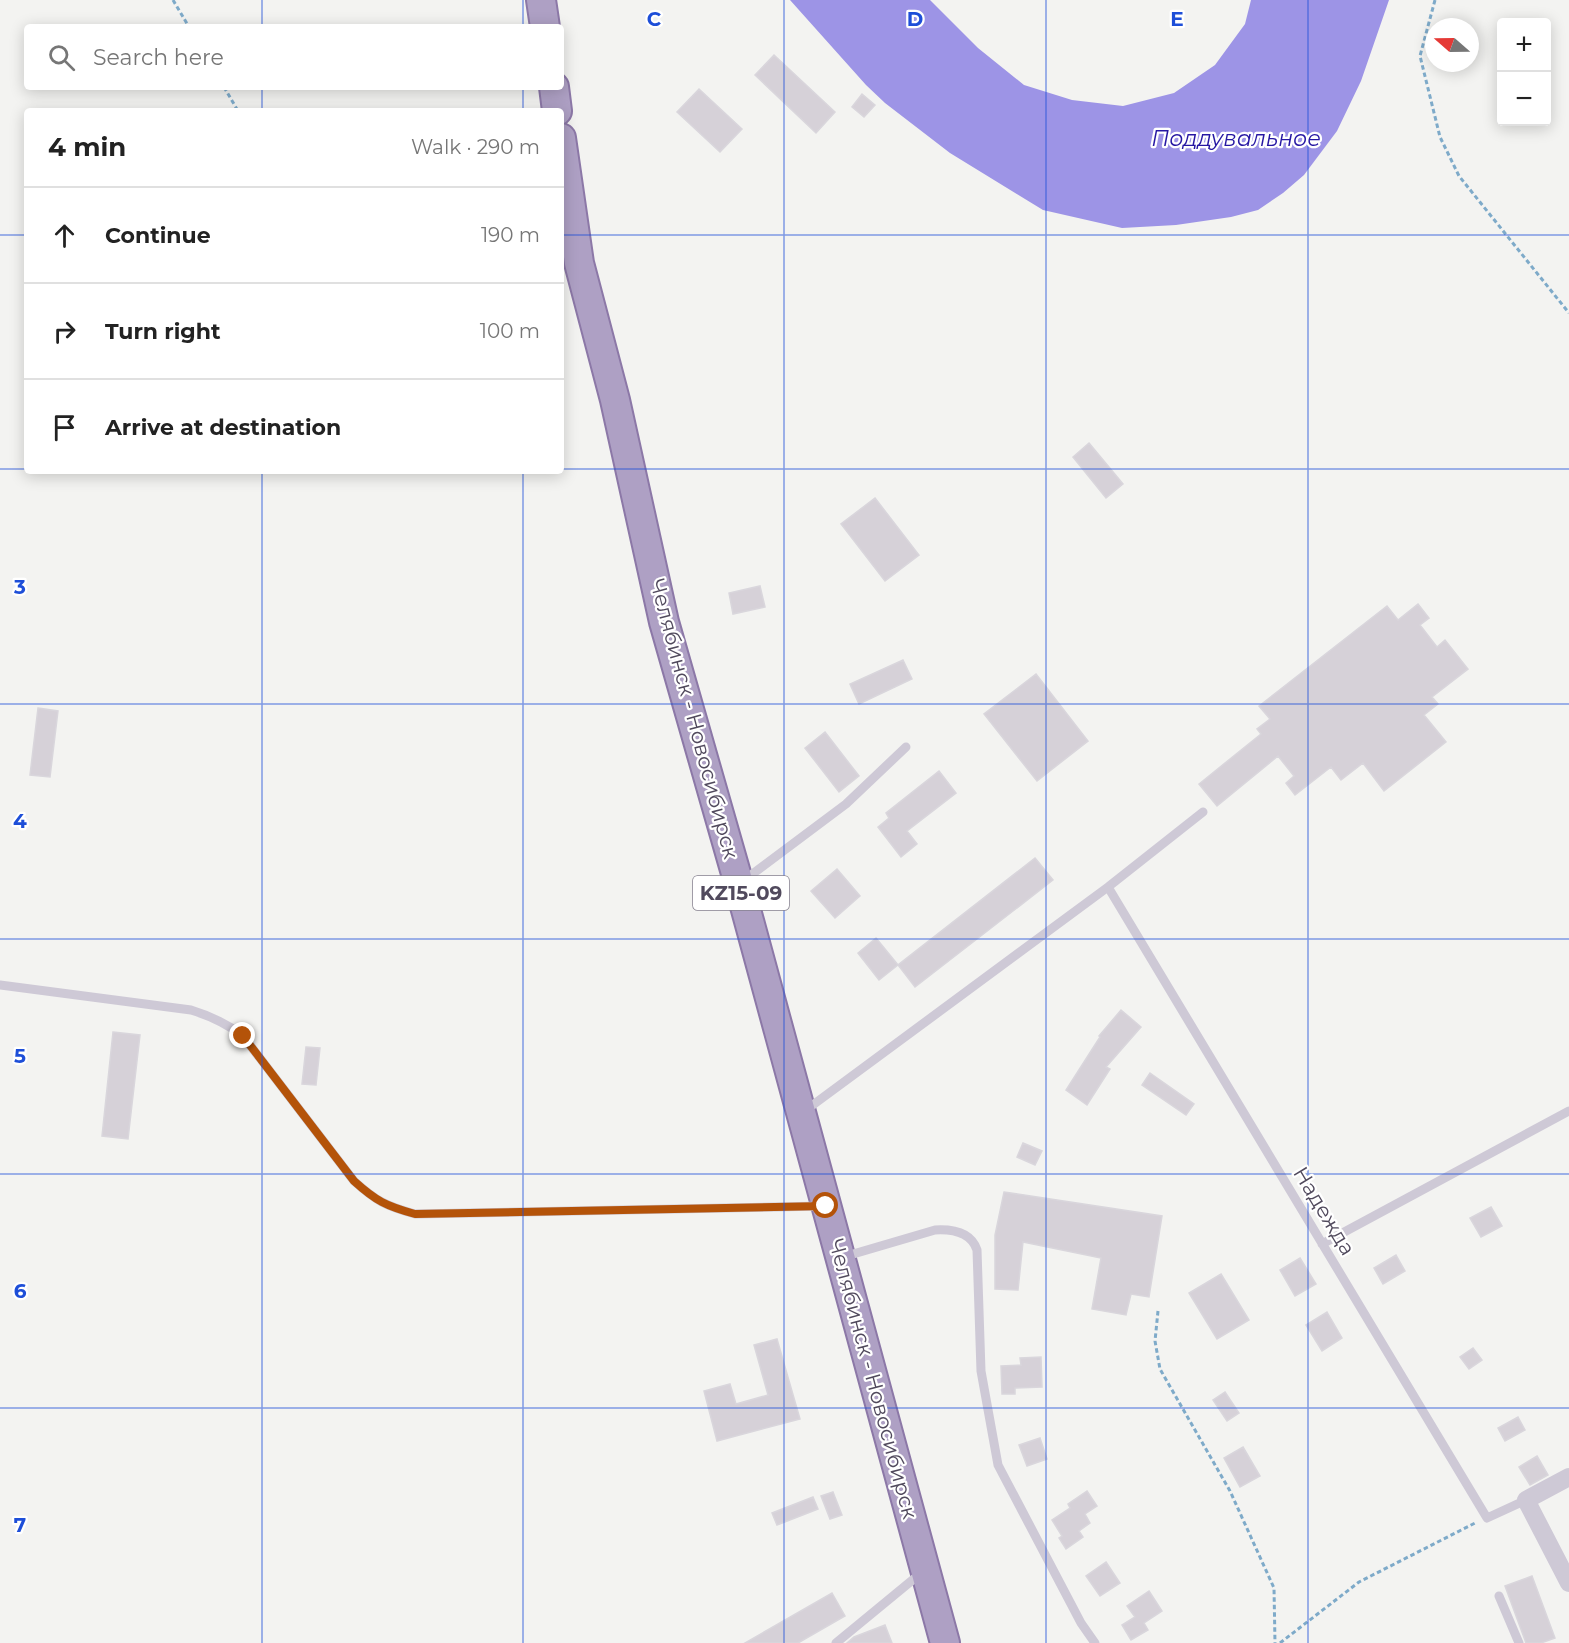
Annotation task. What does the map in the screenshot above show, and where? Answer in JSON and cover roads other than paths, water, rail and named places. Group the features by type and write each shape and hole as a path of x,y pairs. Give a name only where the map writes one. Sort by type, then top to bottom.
{"highway":[{"path":"541,0 545,24"},
{"path":"554,90 557,108"},
{"name":"Челябинск - Новосибирск","path":"564,159 579,263 615,400 664,621 739,884 945,1643"}],"street":[{"path":"1569,1477 1526,1500 1569,1583"}],"lane":[{"path":"739,884 846,804 906,747"},
{"path":"801,1113 1108,887 1203,812"},
{"name":"Надежда","path":"1108,887 1487,1518 1526,1500"},
{"path":"0,985 190,1010 209,1015 228,1024 243,1036 354,1181 374,1200 415,1214 826,1206"},
{"path":"1322,1244 1569,1111"},
{"path":"841,1258 935,1230 947,1229 960,1232 974,1242 977,1250 981,1371 998,1465 1081,1623 1095,1643"},
{"path":"836,1643 925,1570"},
{"path":"1499,1596 1519,1643"}],"water":[{"name":"Поддувальное","path":"790,0 930,0 978,48 1024,85 1072,100 1123,106 1174,93 1215,65 1245,24 1251,0 1389,0 1361,81 1337,131 1304,175 1283,193 1258,210 1231,217 1176,225 1122,228 1043,210 950,153 885,103 866,85"}]}
